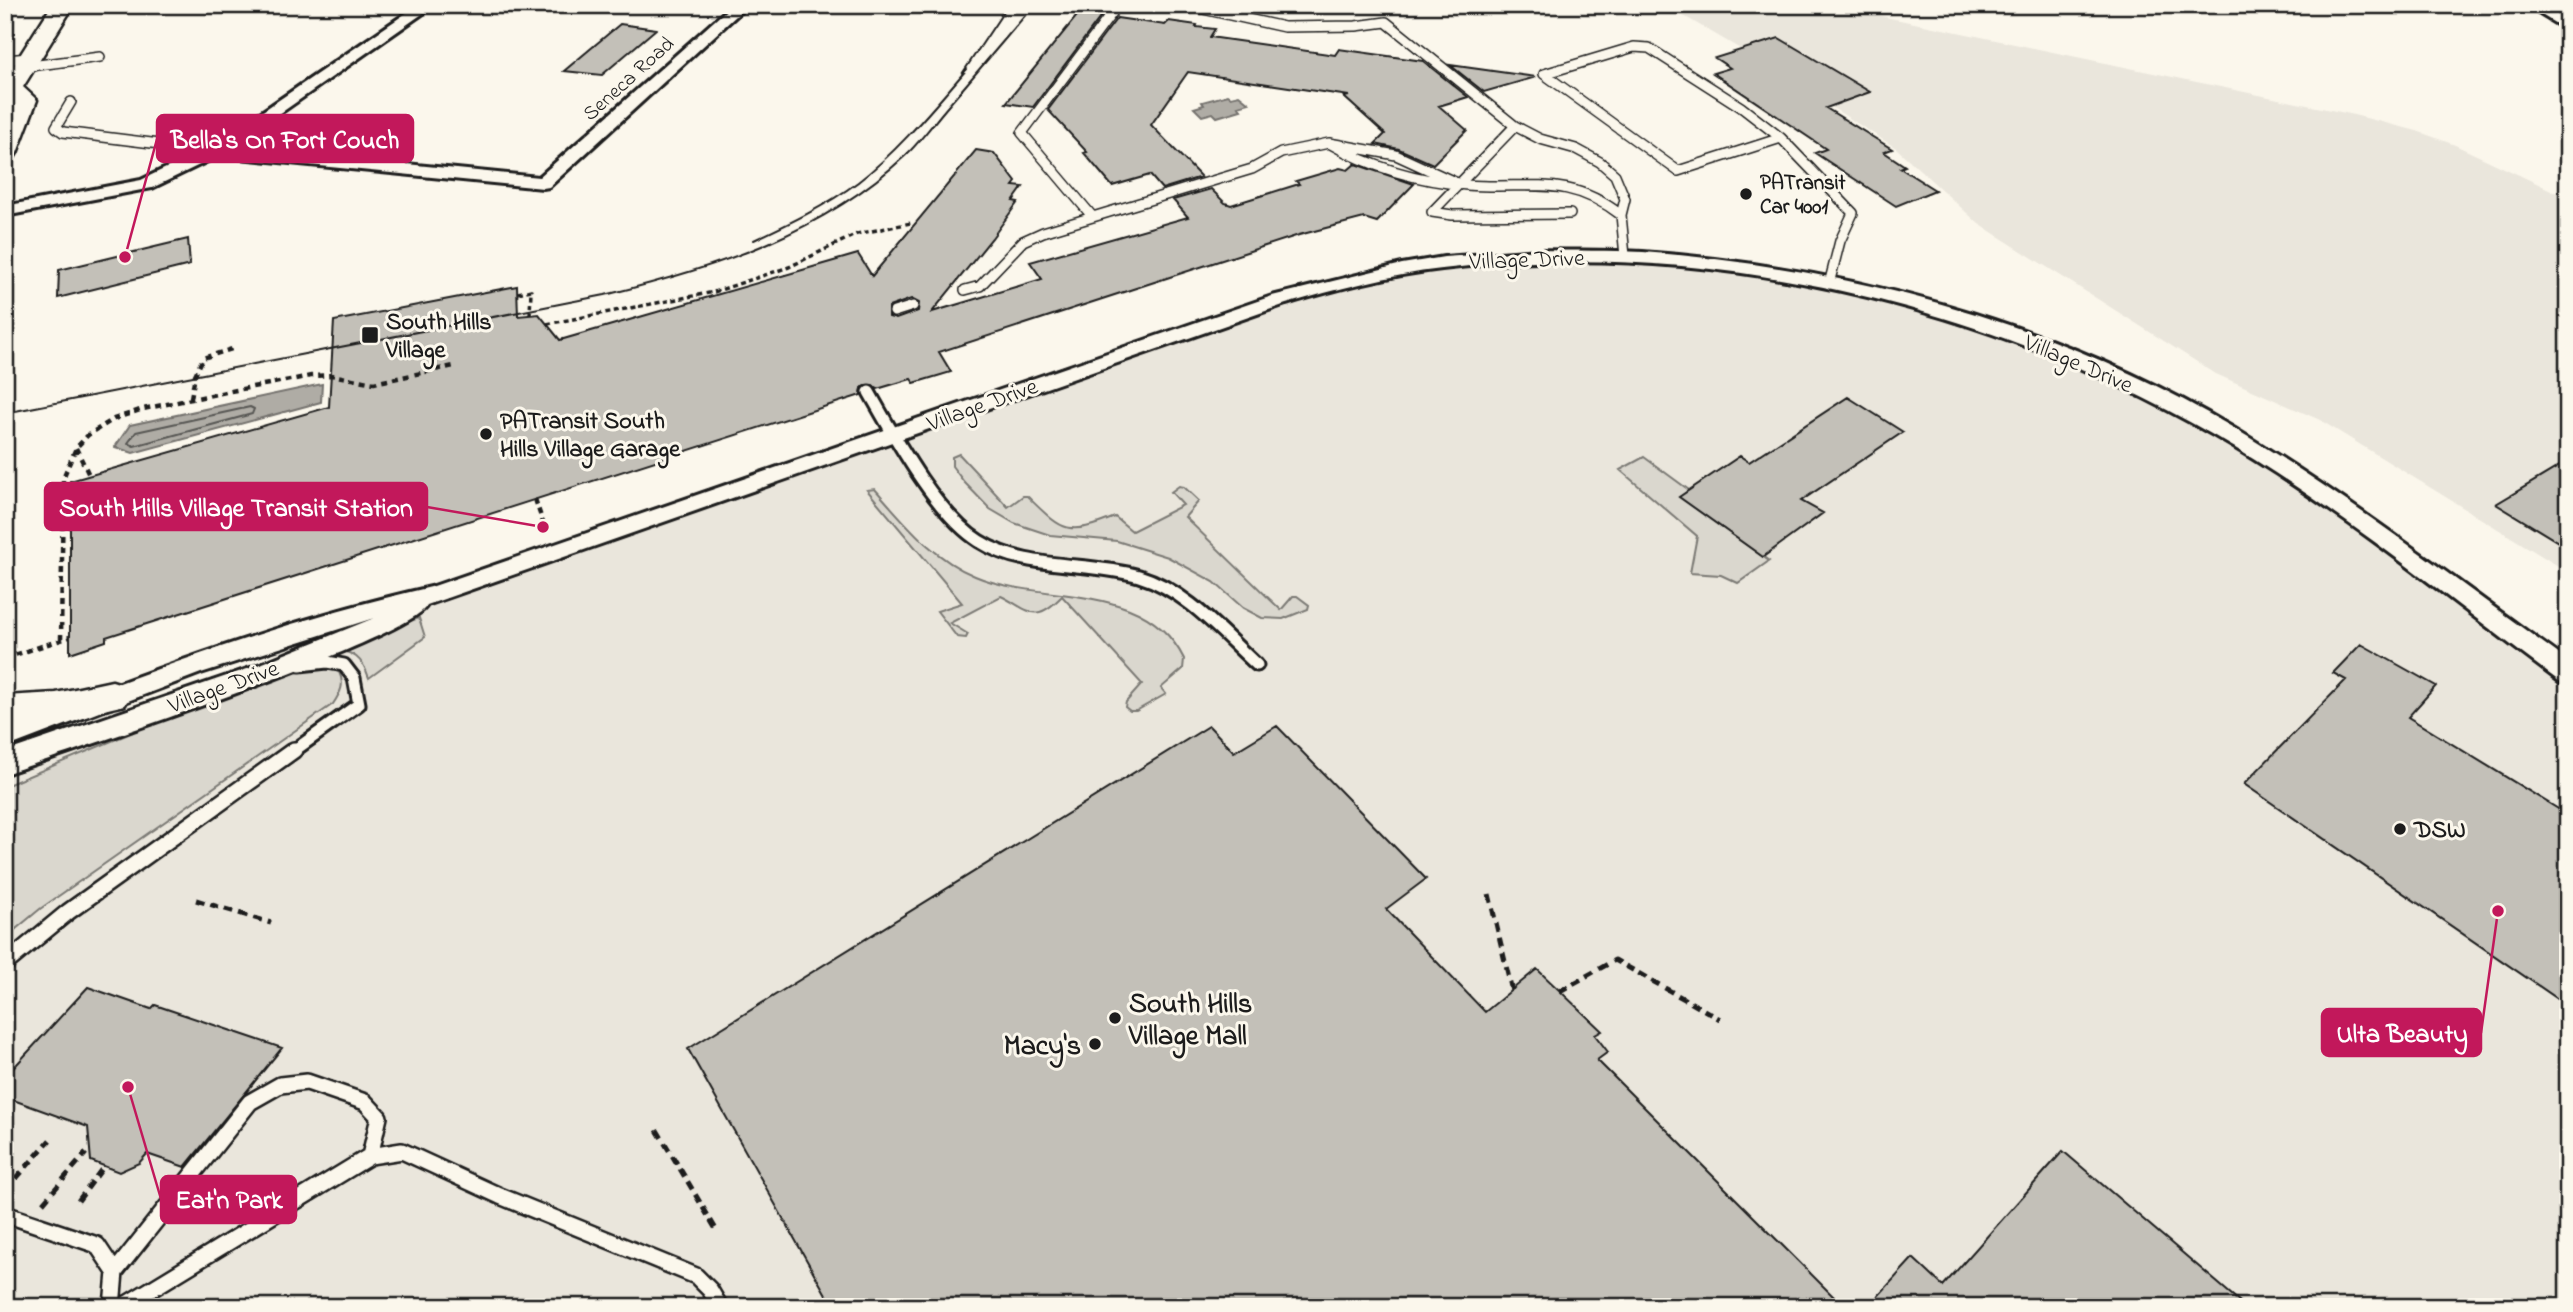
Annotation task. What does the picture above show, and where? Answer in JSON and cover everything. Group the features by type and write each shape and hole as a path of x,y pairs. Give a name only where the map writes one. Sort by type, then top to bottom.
{"street":[{"path":"5,153 25,100 8,90 19,62 63,5"},
{"path":"5,211 146,184 216,151 428,5"},
{"name":"Seneca Road","path":"216,151 542,183 741,5"},
{"path":"2532,5 2568,26"},
{"name":"Village Drive","path":"5,738 49,723 112,695 367,610 434,595 1267,304 1359,277 1446,263 1523,257 1625,256 1704,263 1829,284 1935,309 2015,335 2115,375 2221,431 2361,525 2568,674"},
{"name":"Village Drive","path":"5,763 262,674 377,628 434,595"},
{"path":"5,710 57,707 112,695"}],"lane":[{"path":"1092,216 1022,133 1118,5"},
{"path":"1185,5 1284,27 1356,26 1386,22 1515,126 1540,139 1576,149 1615,174 1625,199 1621,215 1625,256"},
{"path":"1781,138 1678,171 1544,74 1634,47 1649,48 1769,128 1781,138 1804,160 1833,197 1853,213 1840,240 1829,284"},
{"path":"19,62 100,57"},
{"path":"71,102 56,127 63,132 216,151"},
{"path":"1515,126 1457,183 1432,212 1452,215 1570,214"},
{"path":"965,290 980,286 1023,241 1092,216 1252,169 1281,153 1329,143 1359,145 1433,169 1457,183 1552,185 1594,196 1621,215"},
{"path":"894,312 913,306"},
{"path":"869,392 911,466 962,529 992,547 1035,561 1086,566 1141,577 1177,594 1257,665"},
{"path":"5,964 68,912 359,704 356,676 345,665 320,662 262,674"},
{"path":"112,1307 115,1272 250,1102 280,1085 307,1082 365,1101 379,1117 370,1156"},
{"path":"122,1307 370,1156 402,1152 500,1196 696,1276 710,1290 720,1307"},
{"path":"5,1214 97,1245 115,1272"}],"path":[{"path":"547,324 714,292 789,267 857,234 911,223"},
{"path":"517,293 531,290 530,315"},
{"path":"191,399 195,375 203,358 232,349"},
{"path":"61,640 63,478 76,447 88,436 114,419 143,409 311,376 331,375 374,383 454,366"},
{"path":"76,447 89,475"},
{"path":"535,499 543,523"},
{"path":"5,659 70,637"},
{"path":"1489,894 1512,991"},
{"path":"196,901 271,923"},
{"path":"1560,991 1615,960 1720,1019"},
{"path":"657,1130 717,1231"},
{"path":"5,1191 50,1140"},
{"path":"27,1221 86,1153"},
{"path":"78,1201 104,1167"}],"shaded area":[{"path":"1665,5 1828,5 2350,114 2417,131 2455,145 2568,198 2568,572 2320,420 2216,374 1979,224 1896,148 1737,47"},
{"path":"1625,256 1792,277 2015,335 2221,431 2568,674 2568,1307 5,1307 5,763 262,674 434,595 1279,300 1446,263"},
{"path":"959,454 1008,507 1027,496 1049,517 1066,527 1086,527 1115,517 1132,531 1183,505 1171,492 1179,486 1184,487 1199,501 1185,517 1281,610 1293,596 1309,605 1308,609 1283,619 1262,618 1243,608 1214,582 1168,557 1117,541 1050,535 1014,523 990,509 964,482 952,466 952,457"},
{"path":"1644,457 1689,490 1680,497 1769,561 1738,583 1721,575 1690,573 1697,536 1620,470"},
{"path":"875,489 920,538 960,569 1002,585 1090,598 1119,605 1144,616 1167,634 1184,659 1183,669 1161,688 1166,694 1136,711 1130,711 1125,707 1126,702 1142,684 1062,596 1045,610 1033,612 1001,596 950,623 968,634 966,638 957,637 937,611 962,603 867,490"},
{"path":"419,618 425,637 369,678 356,657 333,648"},
{"path":"328,667 339,672 342,680 340,692 333,704 40,909 5,938 5,786 133,732 133,727 296,670"}],"water":[{"path":"1239,95 1249,103 1238,106 1241,110 1217,117 1213,113 1202,116 1194,108 1204,105 1202,102"},
{"path":"322,384 321,402 133,453 115,447 130,425"}],"building":[{"path":"1080,12 1102,15 1033,107 1006,103"},
{"path":"1117,18 1165,25 1169,21 1197,25 1196,27 1215,29 1210,37 1335,55 1339,49 1423,61 1468,97 1439,106 1467,130 1433,164 1399,149 1375,144 1385,134 1344,97 1349,96 1188,72 1151,125 1201,177 1162,189 1150,175 1112,186 1084,153 1087,152 1048,110"},
{"path":"620,24 656,29 602,75 564,71"},
{"path":"1779,38 1870,92 1826,108 1892,149 1884,152 1905,166 1900,168 1935,190 1896,206 1815,153 1826,149 1713,73 1730,68 1715,58"},
{"path":"1450,65 1536,77 1484,92"},
{"name":"PATransit South Hills Village Garage","path":"976,150 994,153 1016,182 1013,186 1023,187 1013,201 1018,202 992,238 932,312 1042,279 1030,262 1188,217 1173,200 1211,189 1225,203 1231,205 1299,184 1296,181 1340,168 1348,170 1355,164 1414,184 1377,222 1364,218 1299,235 939,352 951,372 914,383 911,379 877,389 873,385 866,385 862,388 861,395 106,637 106,641 70,653 70,481 329,407 334,321 517,286 518,316 539,314 560,340 858,254 872,276","holes":["911,299 919,303 918,311 896,319 889,317 889,307"]},
{"path":"188,239 190,265 58,298 59,270"},
{"path":"1848,397 1903,432 1801,501 1823,513 1763,557 1679,497 1740,456 1749,462"},
{"path":"2568,461 2568,548 2496,504"},
{"path":"2361,644 2436,686 2408,717 2568,815 2568,1006 2244,784 2346,680 2333,673"},
{"name":"South Hills Village Mall","path":"1209,726 1234,752 1277,726 1426,879 1386,909 1485,1012 1537,969 1602,1031 1595,1035 1608,1052 1597,1060 1844,1307 833,1307 688,1049"},
{"path":"88,987 151,1009 155,1005 282,1048 185,1167 147,1154 139,1163 119,1172 91,1161 88,1127 5,1097 5,1077"},
{"path":"2063,1151 2246,1307 1868,1307 1913,1258 1943,1286"}],"tram line":[{"path":"962,74 1008,5"},
{"path":"5,413 605,295 726,260 803,227 873,183 922,138 1034,5"},
{"path":"754,240 821,206 873,170 902,142 967,69"}],"place":[{"name":"PATransit Car 4001","path":"1746,194"},
{"name":"Bella's On Fort Couch","path":"125,257"},
{"name":"South Hills Village","path":"370,335"},
{"name":"PATransit South Hills Village Garage","path":"486,434"},
{"name":"South Hills Village Transit Station","path":"543,527"},
{"name":"DSW","path":"2400,829"},
{"name":"Ulta Beauty","path":"2498,911"},
{"name":"South Hills Village Mall","path":"1115,1018"},
{"name":"Macy's","path":"1095,1044"},
{"name":"Eat'n Park","path":"128,1087"}]}
